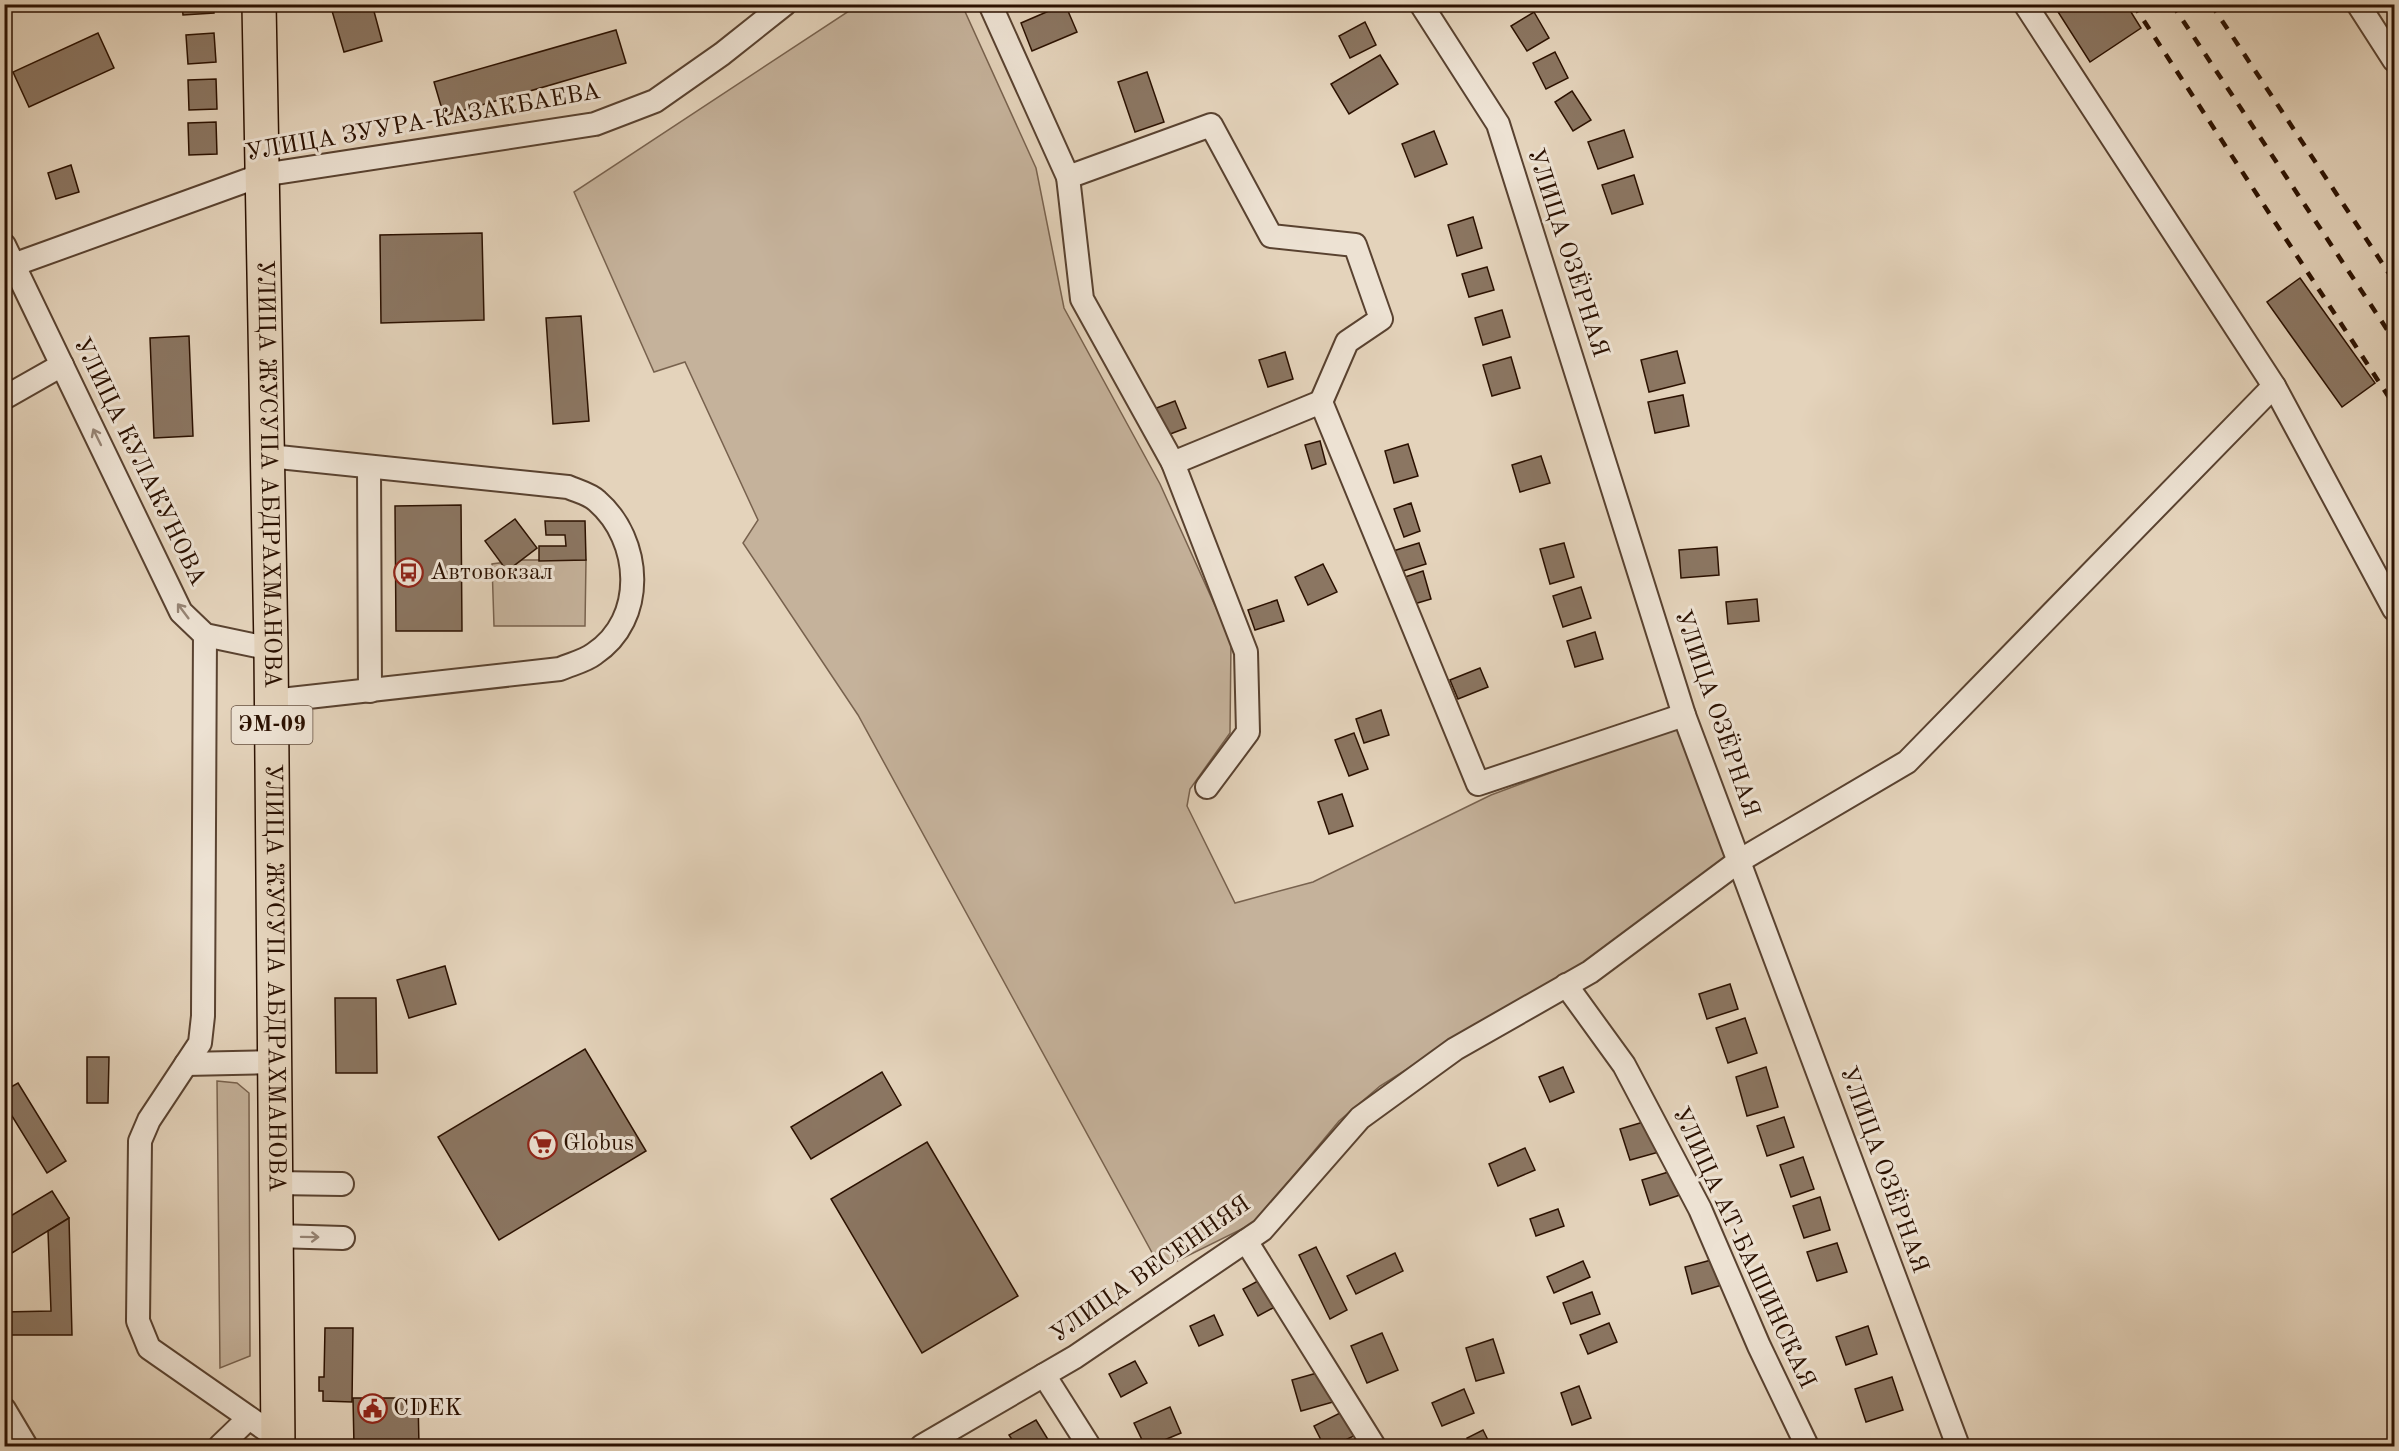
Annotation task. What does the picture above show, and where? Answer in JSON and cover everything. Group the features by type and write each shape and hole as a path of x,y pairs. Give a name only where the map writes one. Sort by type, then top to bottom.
{"highway":[{"name":"УЛИЦА ЖУСУПА АБДРАХМАНОВА","path":"259,4 272,649 278,1442"}],"street":[{"name":"УЛИЦА ЗУУРА-КАЗАКБАЕВА","path":"9,255 262,175 595,124 655,101 722,54 785,4"},
{"path":"990,4 1068,177 1082,299 1173,463 1246,652 1248,732 1207,787"},
{"name":"УЛИЦА ОЗЁРНАЯ","path":"1421,4 1498,124 1684,715 1958,1446"},
{"path":"2025,4 2274,386 2394,609"},
{"path":"2358,4 2394,60"},
{"path":"1068,177 1211,125 1271,236 1355,245 1381,319 1347,342 1321,402 1173,463"},
{"name":"УЛИЦА КУЛАКУНОВА","path":"9,255 181,612 205,635"},
{"path":"4,398 62,365"},
{"name":"УЛИЦА ВЕСЕННЯЯ","path":"922,1446 1075,1357 1262,1230 1360,1118 1455,1049 1590,972 1739,861 1907,762 2274,386"},
{"path":"1321,402 1478,784 1684,715"},
{"path":"269,456 568,487 596,499 616,521 629,548 633,577 629,607 615,633 594,654 560,669 272,701"},
{"path":"369,467 370,691"},
{"path":"272,649 205,635 203,1016 200,1043 148,1120 140,1141 138,1321 149,1348 249,1418 278,1442"},
{"name":"УЛИЦА АТ-БАШИНСКАЯ","path":"1566,985 1624,1065 1700,1209 1759,1346 1807,1446"},
{"path":"186,1064 274,1062"},
{"path":"275,1183 342,1185"},
{"path":"276,1236 344,1238"},
{"path":"1246,1241 1374,1446"},
{"path":"1044,1375 1089,1446"},
{"path":"4,1409 26,1446"},
{"path":"220,1446 249,1418"}],"shaded area":[{"path":"858,5 962,5 1036,168 1064,308 1160,484 1231,641 1230,733 1190,789 1187,806 1235,903 1313,882 1491,795 1677,726 1727,856 1587,961 1491,1016 1380,1086 1339,1121 1254,1223 1161,1269 858,715 743,543 758,520 685,362 654,372 574,192"},
{"path":"521,560 586,560 585,626 494,626 492,564"},
{"path":"217,1081 237,1083 249,1093 250,1356 220,1368"}],"building":[{"path":"182,4 213,4 214,13 183,15"},
{"path":"330,4 372,4 382,41 344,52"},
{"path":"1065,4 1077,32 1032,51 1021,23"},
{"path":"2053,4 2126,4 2141,28 2090,62"},
{"path":"1534,12 1549,38 1527,51 1511,26"},
{"path":"1365,22 1376,45 1350,58 1339,36"},
{"path":"616,30 626,63 444,116 434,82"},
{"path":"98,33 114,68 29,107 13,72"},
{"path":"214,33 216,62 188,64 186,35"},
{"path":"1555,52 1568,78 1546,89 1533,63"},
{"path":"1380,55 1398,84 1349,114 1331,84"},
{"path":"1147,72 1164,122 1135,132 1118,82"},
{"path":"216,79 217,109 189,110 188,80"},
{"path":"1572,91 1591,120 1573,131 1555,102"},
{"path":"216,122 217,154 189,155 188,123"},
{"path":"1624,130 1633,157 1598,169 1588,142"},
{"path":"1434,131 1447,164 1415,177 1402,144"},
{"path":"71,165 79,192 56,199 48,173"},
{"path":"1634,175 1643,204 1612,214 1602,185"},
{"path":"1473,217 1482,248 1457,256 1448,225"},
{"path":"482,233 484,320 381,323 380,235"},
{"path":"1487,267 1494,290 1469,297 1462,274"},
{"path":"2300,278 2375,383 2342,407 2267,302"},
{"path":"1502,310 1510,337 1483,345 1475,318"},
{"path":"581,316 589,421 553,424 546,318"},
{"path":"189,336 193,436 154,438 150,338"},
{"path":"1677,351 1685,383 1649,392 1641,360"},
{"path":"1285,352 1293,379 1268,387 1259,360"},
{"path":"1511,357 1520,388 1492,396 1483,365"},
{"path":"1683,395 1689,426 1655,433 1648,402"},
{"path":"1175,401 1186,428 1165,436 1154,409"},
{"path":"1320,441 1326,464 1312,469 1305,445"},
{"path":"1408,444 1418,476 1394,483 1385,451"},
{"path":"1541,456 1550,483 1520,492 1512,465"},
{"path":"1411,503 1420,531 1404,537 1394,509"},
{"path":"461,505 462,631 396,631 395,506"},
{"path":"515,519 537,548 507,571 485,541"},
{"path":"545,521 585,521 586,560 539,561 539,546 566,546 565,535 546,535"},
{"path":"1419,543 1426,564 1400,572 1393,551"},
{"path":"1564,543 1574,577 1550,584 1540,549"},
{"path":"1717,547 1719,575 1681,578 1679,550"},
{"path":"1323,564 1337,592 1308,605 1295,577"},
{"path":"1423,571 1431,599 1414,604 1405,577"},
{"path":"1581,587 1591,618 1563,627 1553,596"},
{"path":"1757,599 1759,621 1728,624 1726,602"},
{"path":"1277,600 1284,621 1255,630 1248,610"},
{"path":"1595,632 1603,659 1575,667 1567,641"},
{"path":"1480,668 1488,687 1458,699 1450,680"},
{"path":"1381,710 1389,735 1364,743 1356,719"},
{"path":"1354,733 1368,769 1349,776 1335,740"},
{"path":"1342,794 1353,826 1329,834 1318,802"},
{"path":"445,966 456,1004 409,1018 397,980"},
{"path":"1730,984 1738,1009 1707,1019 1699,994"},
{"path":"335,998 376,998 377,1073 336,1073"},
{"path":"1745,1018 1757,1053 1728,1063 1716,1028"},
{"name":"Globus","path":"585,1049 646,1151 499,1240 438,1137"},
{"path":"87,1057 109,1057 108,1103 87,1103"},
{"path":"1563,1067 1574,1092 1550,1102 1539,1077"},
{"path":"1766,1067 1778,1107 1747,1116 1736,1077"},
{"path":"882,1072 901,1105 811,1159 791,1127"},
{"path":"18,1083 66,1161 47,1173 4,1103 4,1091"},
{"path":"1784,1117 1794,1147 1767,1156 1757,1126"},
{"path":"1650,1120 1659,1152 1630,1160 1620,1129"},
{"path":"927,1142 1018,1296 922,1353 831,1199"},
{"path":"1525,1148 1535,1170 1498,1186 1489,1164"},
{"path":"1803,1157 1814,1189 1791,1197 1780,1165"},
{"path":"1675,1170 1683,1194 1650,1205 1642,1180"},
{"path":"52,1191 69,1218 12,1253 4,1240 4,1220"},
{"path":"1820,1197 1830,1230 1804,1238 1793,1206"},
{"path":"1558,1209 1564,1226 1536,1236 1530,1219"},
{"path":"69,1218 72,1335 4,1335 4,1312 51,1311 48,1231"},
{"path":"1837,1243 1847,1272 1817,1281 1807,1252"},
{"path":"1316,1247 1347,1310 1330,1319 1299,1255"},
{"path":"1395,1253 1403,1271 1356,1294 1347,1276"},
{"path":"1715,1259 1722,1285 1692,1294 1685,1267"},
{"path":"1583,1261 1590,1277 1554,1293 1547,1277"},
{"path":"1269,1275 1284,1302 1258,1316 1243,1289"},
{"path":"1592,1292 1600,1314 1571,1324 1563,1303"},
{"path":"1214,1315 1223,1335 1199,1346 1190,1326"},
{"path":"1609,1323 1617,1342 1588,1354 1580,1335"},
{"path":"1868,1326 1877,1354 1846,1365 1836,1337"},
{"path":"325,1328 353,1328 352,1402 323,1401 323,1391 319,1391 319,1377 324,1377"},
{"path":"1382,1333 1398,1370 1367,1383 1351,1346"},
{"path":"1493,1339 1504,1373 1476,1381 1466,1348"},
{"path":"1135,1361 1147,1383 1121,1397 1109,1374"},
{"path":"1324,1371 1333,1402 1301,1411 1292,1380"},
{"path":"1892,1377 1903,1410 1866,1422 1855,1389"},
{"path":"1579,1386 1591,1418 1572,1425 1561,1393"},
{"path":"1464,1389 1474,1413 1442,1426 1432,1403"},
{"path":"353,1398 418,1398 419,1446 354,1446"},
{"path":"1170,1407 1181,1433 1145,1446 1134,1423"},
{"path":"1346,1410 1358,1434 1333,1446 1324,1446 1314,1426"},
{"path":"1036,1420 1052,1446 1016,1446 1009,1435"},
{"path":"1483,1430 1491,1446 1471,1446 1467,1438"}],"railway":[{"path":"2133,4 2394,405"},
{"path":"2172,4 2394,340"},
{"path":"2211,4 2394,281"}],"place":[{"name":"Автовокзал","path":"409,573"},
{"name":"Globus","path":"542,1144"},
{"name":"CDEK","path":"372,1409"}]}
